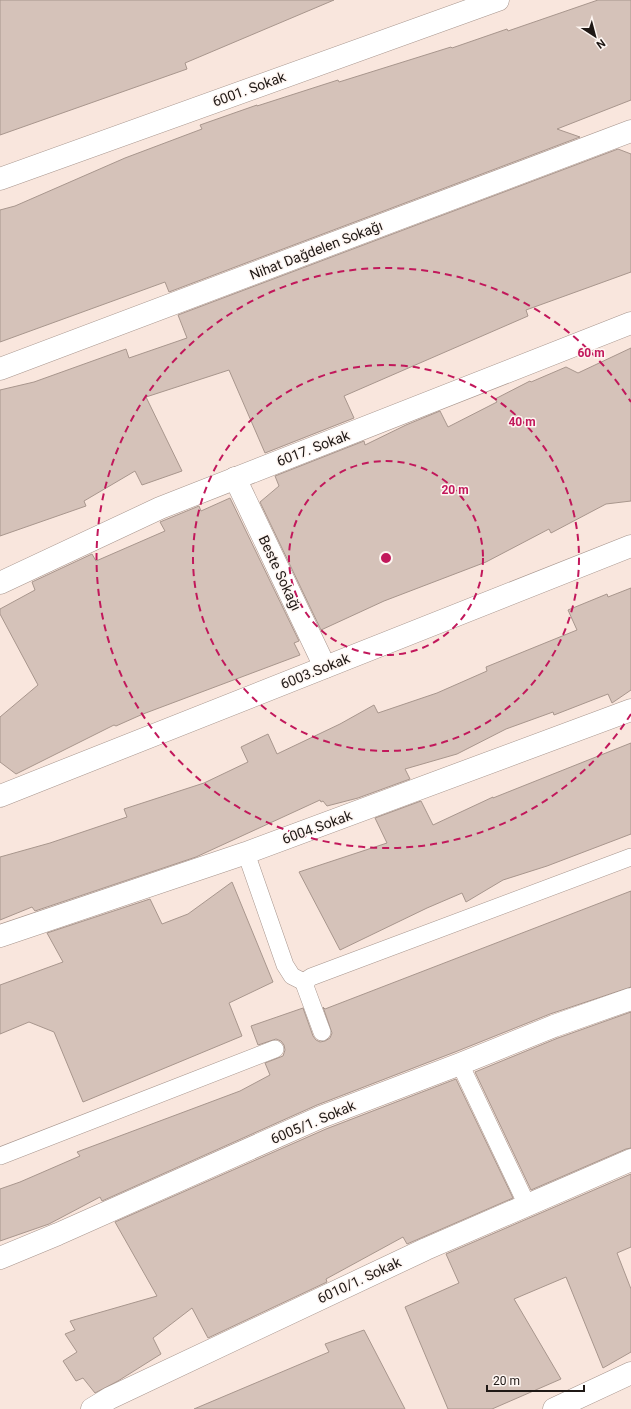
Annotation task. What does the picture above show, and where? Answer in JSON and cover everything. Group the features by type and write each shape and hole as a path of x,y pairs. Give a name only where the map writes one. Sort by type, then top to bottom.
{"street":[{"name":"6001. Sokak","path":"0,179 498,0"},
{"name":"Nihat Dağdelen Sokağı","path":"0,369 631,131"},
{"name":"6017. Sokak","path":"0,583 160,508 631,323"},
{"name":"Beste Sokağı","path":"235,478 325,668"},
{"name":"6003.Sokak","path":"0,796 631,546"},
{"name":"6004.Sokak","path":"0,936 246,853 631,710"},
{"name":"6005/1. Sokak","path":"0,1258 321,1117 554,1026 631,999"},
{"name":"6010/1. Sokak","path":"92,1409 110,1398 419,1252 631,1160"},
{"path":"554,1409 629,1378"}],"lane":[{"path":"246,853 285,965 292,976 306,982"},
{"path":"322,1032 305,986 306,982 311,977 631,857"},
{"path":"0,1156 275,1049"},
{"path":"460,1064 528,1205"}],"building":[{"path":"0,0 334,0 185,63 187,69 0,135"},
{"path":"598,0 631,0 631,100 557,129 580,137 169,292 165,282 0,342 0,210 15,206 125,158 202,129 200,125 257,105 338,80 339,82 451,47 452,48 507,29 508,31"},
{"path":"618,149 631,154 631,272 526,310 528,316 344,396 354,418 265,453 229,370 146,397 182,471 142,485 135,471 84,501 86,506 0,536 0,390 34,382 126,349 129,358 187,338 178,315"},
{"path":"631,348 631,501 606,504 551,533 549,529 486,562 384,601 321,630 260,502 279,486 275,476 364,441 365,445 406,425 440,411 448,427 497,402 495,399 530,381 531,382 566,367 578,373"},
{"path":"230,498 299,641 294,643 300,655 143,714 116,726 114,725 16,774 0,762 0,717 38,685 0,614 0,609 35,590 32,582 92,554 96,561 165,531 160,522 199,506 201,511"},
{"path":"631,588 631,690 612,703 608,694 554,715 553,712 506,729 457,754 405,769 410,779 358,798 327,806 320,800 196,857 35,911 32,907 0,920 0,857 50,843 127,817 124,809 204,783 248,762 241,747 268,734 277,754 340,724 374,705 378,713 437,693 487,671 486,667 577,630 568,610 607,594 608,597"},
{"path":"631,743 631,834 547,866 503,880 466,902 462,893 427,908 340,950 299,872 387,843 375,818 421,801 433,825 493,797"},
{"path":"232,882 273,982 229,1003 242,1036 83,1102 54,1032 29,1022 0,1034 0,985 63,962 47,933 150,899 162,924 188,914"},
{"path":"631,891 631,987 550,1014 317,1105 102,1201 100,1197 49,1224 0,1241 0,1189 80,1156 77,1152 240,1091 270,1075 265,1063 283,1056 285,1050 284,1045 281,1041 276,1039 258,1045 251,1026 303,1008 313,1036 320,1042 325,1041 330,1038 332,1033 323,1007 325,1009"},
{"path":"631,1012 631,1148 531,1190 475,1072 558,1038"},
{"path":"456,1079 513,1198 407,1244 403,1237 326,1279 327,1282 208,1338 192,1308 153,1338 161,1354 118,1381 95,1393 83,1378 76,1381 63,1361 77,1352 65,1334 75,1330 70,1321 157,1296 115,1222 326,1129"},
{"path":"631,1174 631,1247 617,1253 631,1289 631,1352 603,1368 566,1277 514,1299 561,1379 492,1409 448,1409 405,1307 459,1283 446,1254"},
{"path":"364,1330 405,1409 194,1409 329,1352 325,1344"}]}
